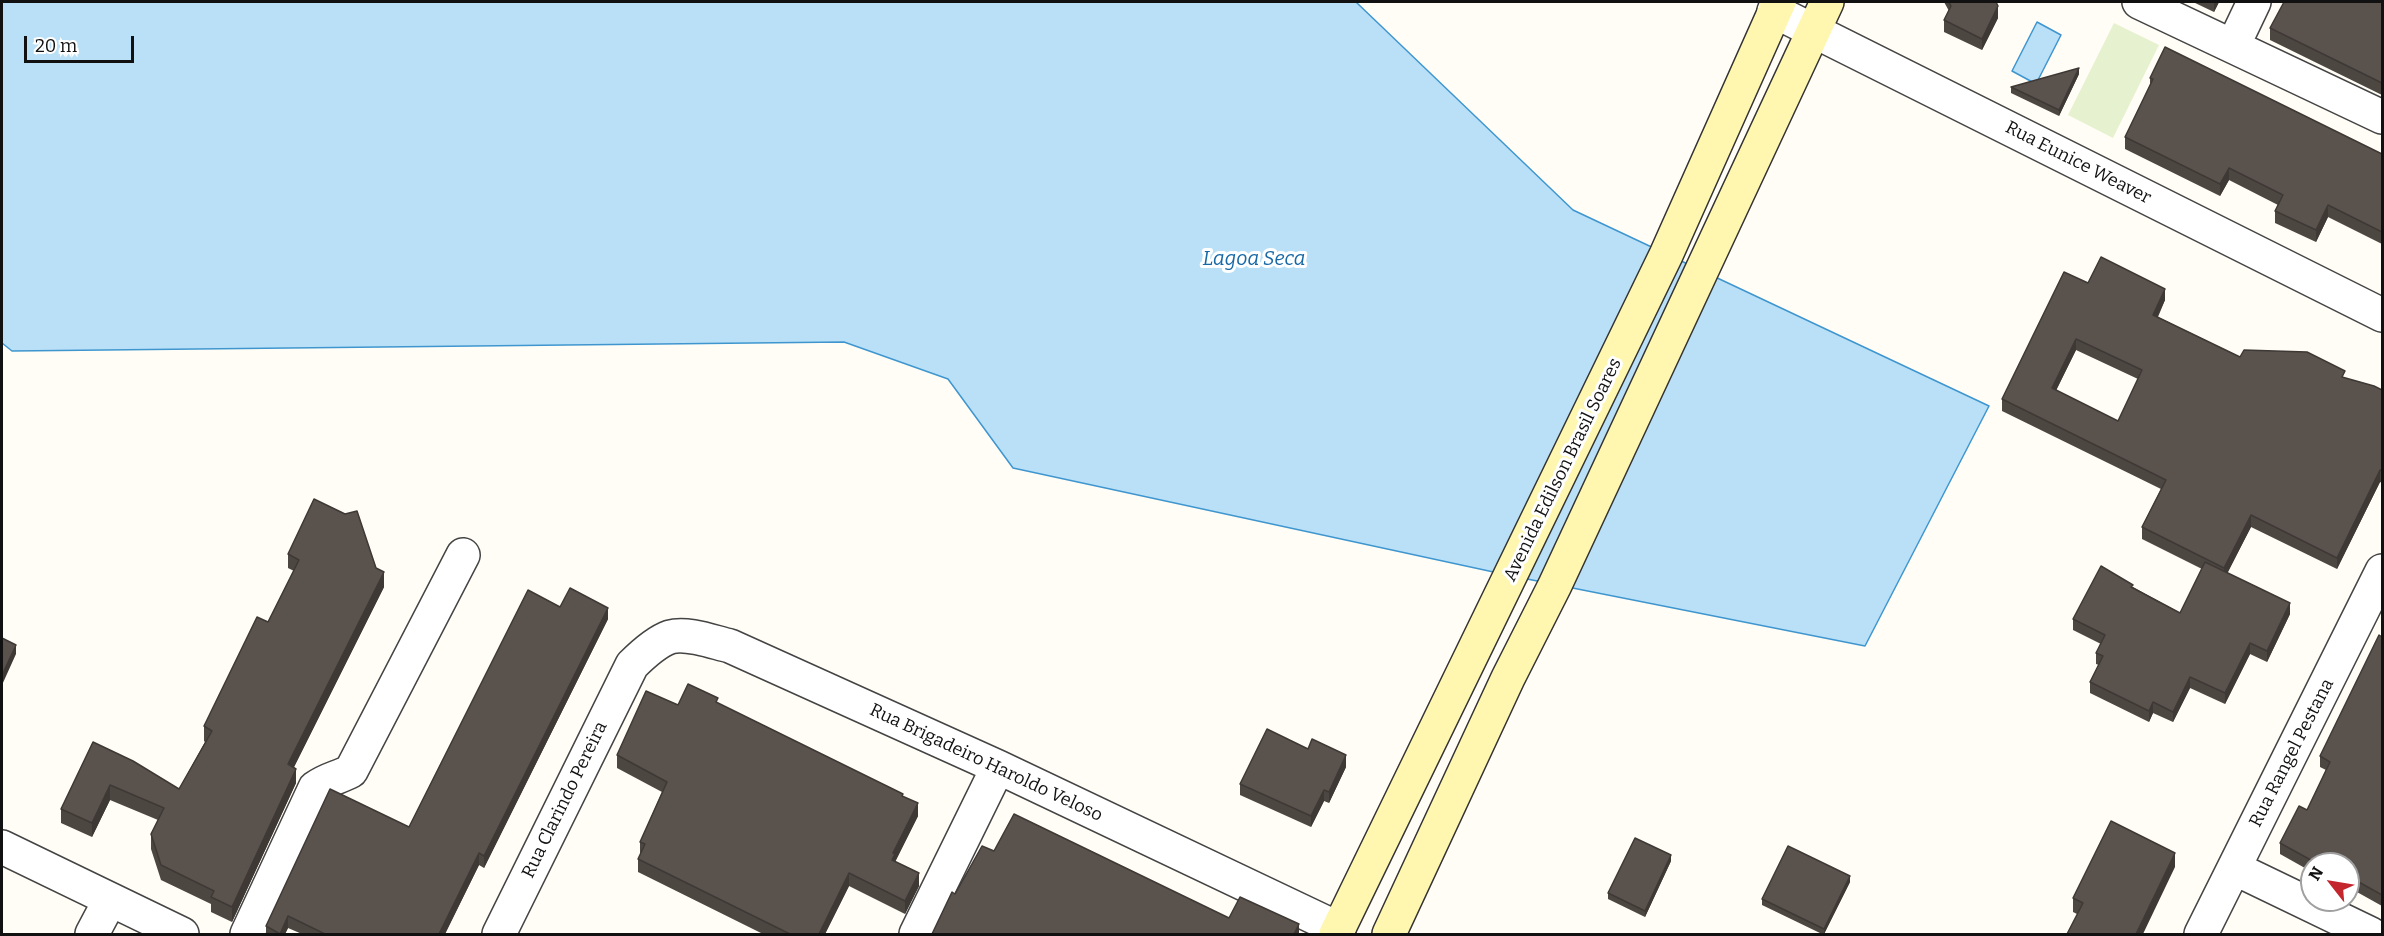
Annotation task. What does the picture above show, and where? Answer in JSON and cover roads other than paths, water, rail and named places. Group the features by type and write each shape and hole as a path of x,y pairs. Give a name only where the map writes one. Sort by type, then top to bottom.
{"main road":[{"path":"1389,934 1827,2"},
{"name":"Avenida Edilson Brasil Soares","path":"1338,932 1666,255 1777,6"}],"street":[{"path":"2139,2 2382,117"},
{"path":"2233,46 2254,2"},
{"name":"Rua Eunice Weaver","path":"1777,6 1814,31 2382,315"},
{"path":"247,934 315,788 327,778 340,777 351,771 463,555"},
{"name":"Rua Rangel Pestana","path":"2201,934 2382,571"},
{"name":"Rua Brigadeiro Haroldo Veloso","path":"632,665 647,651 670,637 699,638 730,646 998,767 1338,932"},
{"name":"Rua Clarindo Pereira","path":"499,934 632,665"},
{"path":"916,934 998,767"},
{"path":"2,847 182,934"},
{"path":"2234,868 2372,934"},
{"path":"92,934 110,900"}],"water":[{"name":"Lagoa Seca","path":"2,2 1356,2 1573,210 1989,406 1865,646 1512,576 1013,468 948,379 844,342 12,351 2,343"},
{"path":"2037,22 2061,35 2036,84 2012,71"}]}
